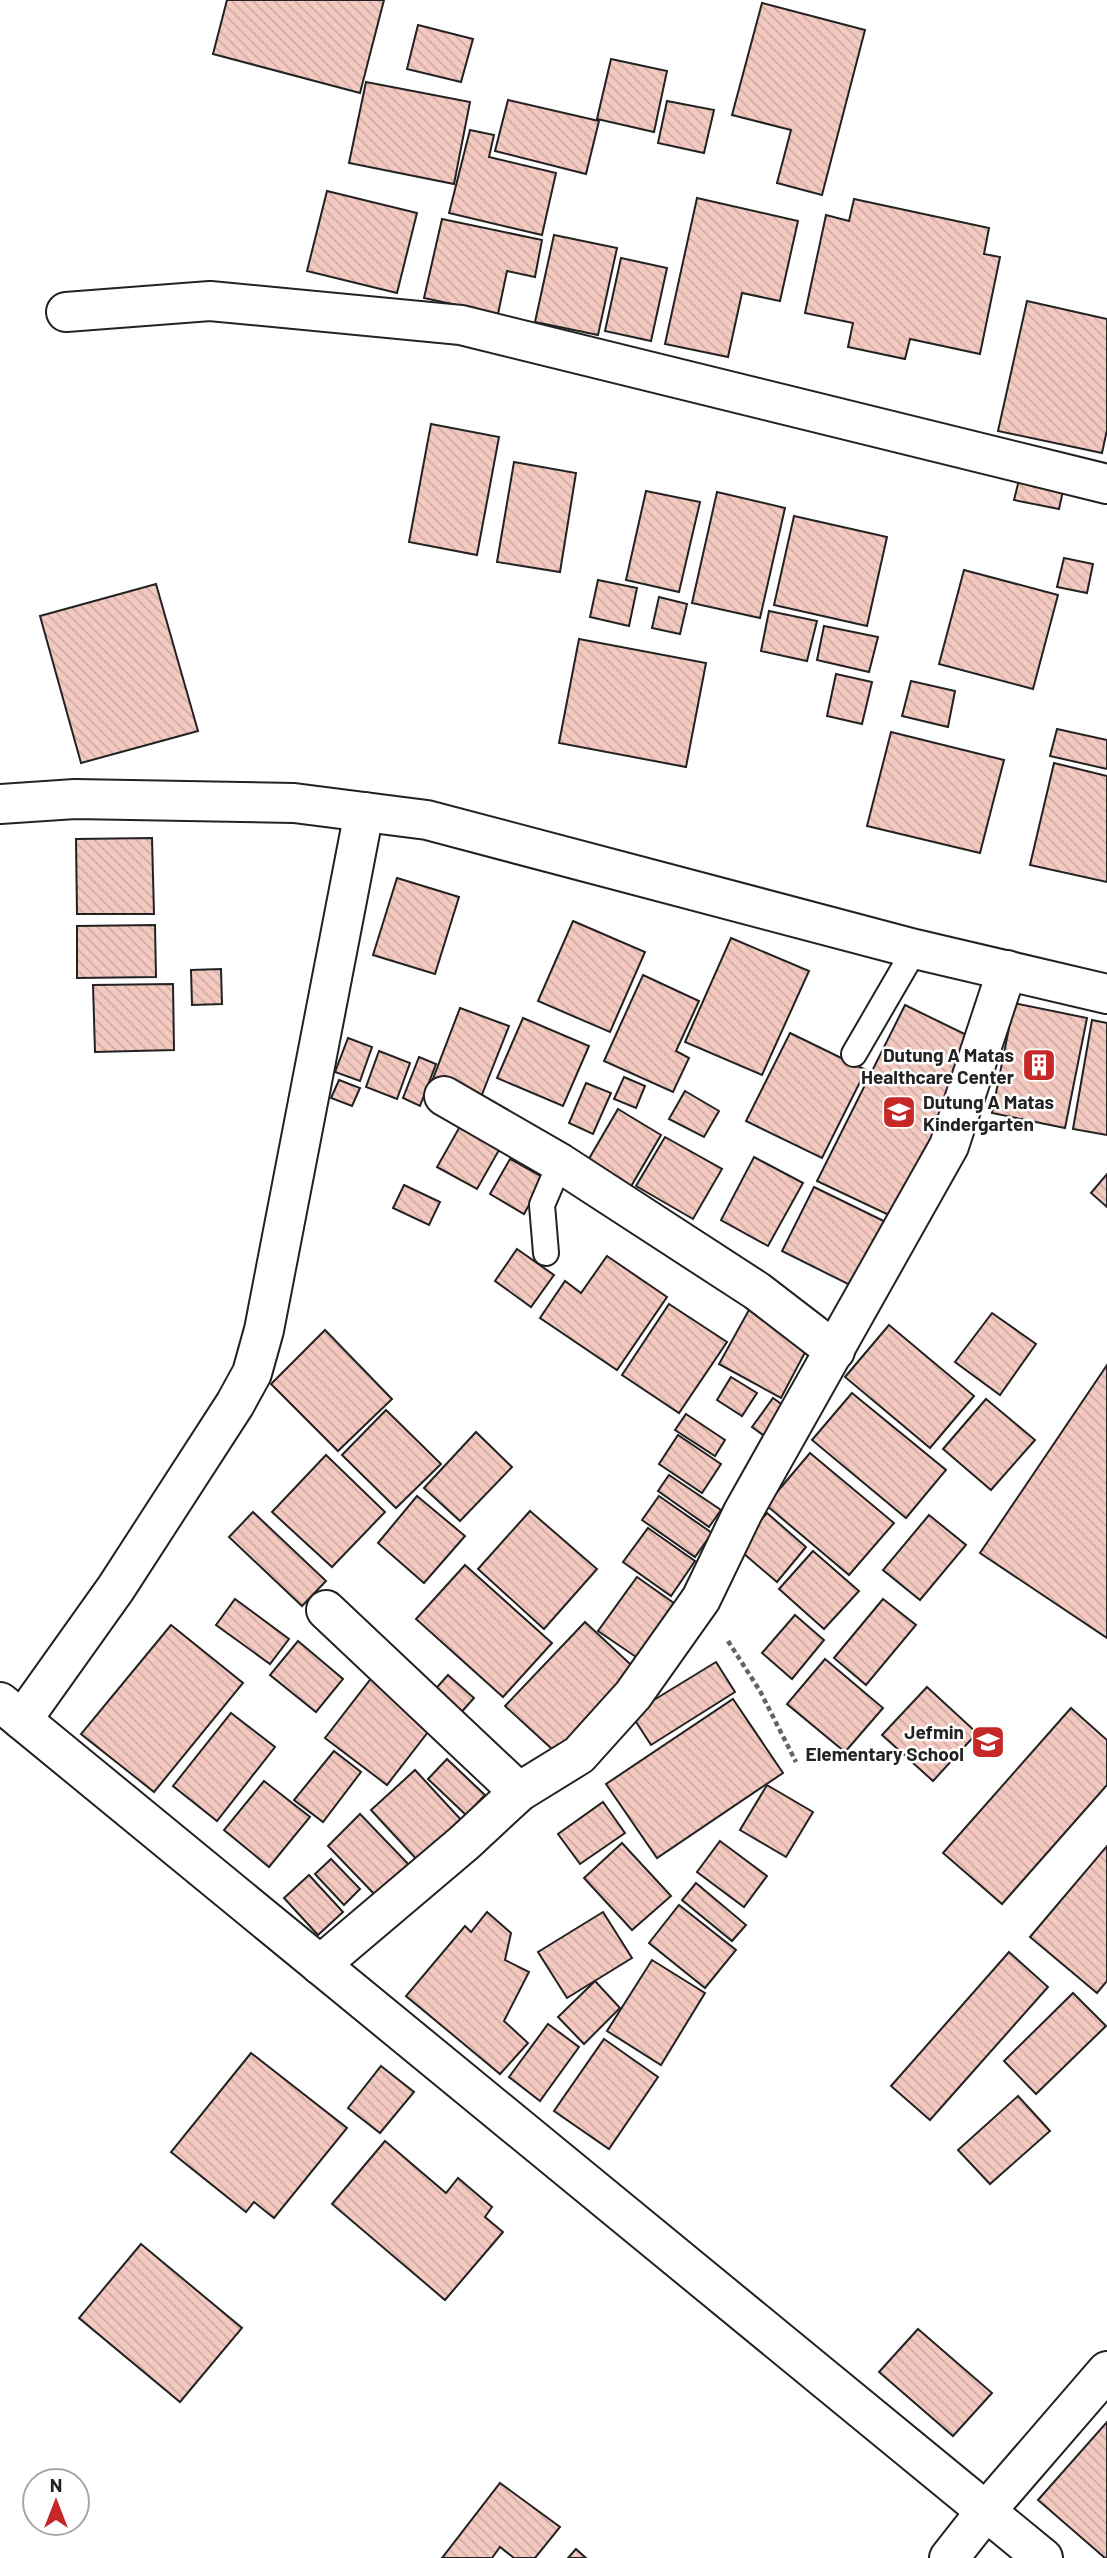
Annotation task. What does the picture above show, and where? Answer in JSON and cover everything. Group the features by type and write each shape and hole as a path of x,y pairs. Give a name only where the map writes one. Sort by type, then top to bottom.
{"street":[{"path":"66,312 210,301 461,326 1107,484"},
{"path":"0,804 75,799 294,803 427,820 915,949 1107,994"},
{"path":"364,812 262,1341 252,1373 236,1404 116,1588 11,1711 1043,2558"},
{"path":"320,1965 464,1843 519,1792 579,1755 633,1695 701,1600 743,1511 949,1146 1007,971"},
{"path":"444,1096 561,1163 757,1291 835,1351"},
{"path":"326,1610 519,1792"},
{"path":"948,2558 1107,2371"}],"lane":[{"path":"854,1054 915,949"},
{"path":"546,1253 541,1205 561,1163"}],"path":[{"path":"701,1600 760,1691 796,1762"}],"building":[{"path":"227,0 384,0 360,93 213,54"},
{"path":"762,3 865,30 822,195 777,183 791,130 732,115"},
{"path":"418,25 473,39 461,82 407,69"},
{"path":"611,59 667,71 654,132 597,119"},
{"path":"366,82 470,102 454,184 349,163"},
{"path":"508,100 599,121 586,174 495,151"},
{"path":"667,101 714,110 704,153 658,143"},
{"path":"470,130 494,135 489,157 556,173 542,235 449,213"},
{"path":"327,191 417,213 397,293 307,271"},
{"path":"697,198 798,221 780,301 742,293 728,357 665,344"},
{"path":"854,199 989,228 984,254 1000,257 980,354 910,339 905,359 848,347 853,323 805,313 826,215 849,221"},
{"path":"442,219 542,240 535,277 507,271 498,314 424,298"},
{"path":"554,235 617,248 598,335 535,322"},
{"path":"621,258 667,268 651,341 605,331"},
{"path":"1027,301 1107,319 1107,430 1102,453 998,431"},
{"path":"431,424 499,437 477,555 409,542"},
{"path":"514,462 576,473 560,572 497,562"},
{"path":"1021,472 1065,482 1059,509 1014,500"},
{"path":"646,491 700,502 679,592 626,580"},
{"path":"717,492 785,508 760,618 692,603"},
{"path":"794,516 887,537 867,626 774,605"},
{"path":"1064,558 1093,564 1087,593 1057,587"},
{"path":"964,570 1058,595 1033,689 939,664"},
{"path":"598,580 637,588 629,626 590,617"},
{"path":"156,584 198,731 81,763 40,616"},
{"path":"659,597 687,604 680,634 652,628"},
{"path":"769,611 817,621 807,661 761,651"},
{"path":"824,626 878,637 869,672 817,660"},
{"path":"579,639 706,663 686,767 559,743"},
{"path":"836,674 872,682 862,724 827,716"},
{"path":"911,681 955,691 948,727 902,716"},
{"path":"1057,729 1107,740 1107,769 1050,756"},
{"path":"891,732 1004,760 980,853 867,826"},
{"path":"1054,763 1107,776 1107,882 1030,865"},
{"path":"152,838 154,914 77,914 76,839"},
{"path":"397,878 459,897 435,974 373,955"},
{"path":"573,921 645,952 610,1032 538,1001"},
{"path":"155,925 156,977 77,978 77,926"},
{"path":"731,938 809,971 762,1075 685,1042"},
{"path":"221,969 222,1004 192,1005 191,970"},
{"path":"643,975 699,1001 676,1051 689,1058 673,1092 604,1061"},
{"path":"173,984 174,1050 95,1052 93,985"},
{"name":"Dutung A Matas Healthcare Center","path":"1014,1003 1087,1018 1065,1128 992,1113"},
{"name":"Dutung A Matas Kindergarten","path":"905,1005 981,1042 895,1218 817,1181"},
{"path":"460,1008 509,1026 479,1102 431,1084"},
{"path":"523,1018 589,1046 563,1106 497,1078"},
{"path":"1092,1020 1107,1023 1107,1135 1073,1129"},
{"path":"790,1033 866,1070 822,1158 746,1121"},
{"path":"348,1038 372,1047 360,1081 335,1072"},
{"path":"379,1051 410,1063 397,1099 366,1087"},
{"path":"419,1057 436,1064 420,1106 403,1098"},
{"path":"624,1077 645,1086 636,1108 614,1099"},
{"path":"339,1080 360,1088 352,1106 331,1098"},
{"path":"586,1083 611,1093 593,1134 569,1123"},
{"path":"685,1091 719,1111 704,1137 669,1119"},
{"path":"618,1109 661,1135 626,1195 583,1169"},
{"path":"463,1121 503,1143 477,1189 437,1167"},
{"path":"665,1137 722,1169 693,1219 636,1186"},
{"path":"754,1157 803,1183 768,1246 721,1220"},
{"path":"510,1159 544,1178 524,1214 490,1194"},
{"path":"1107,1174 1107,1207 1091,1193"},
{"path":"404,1185 440,1202 429,1225 393,1208"},
{"path":"814,1187 894,1226 862,1291 782,1251"},
{"path":"517,1249 554,1275 531,1307 495,1281"},
{"path":"607,1256 667,1297 617,1370 540,1318 565,1281 581,1293"},
{"path":"669,1304 727,1342 679,1413 622,1375"},
{"path":"750,1308 811,1341 781,1398 719,1364"},
{"path":"992,1313 1036,1344 1000,1395 955,1362"},
{"path":"889,1325 974,1396 930,1448 845,1377"},
{"path":"325,1330 392,1399 338,1451 271,1384"},
{"path":"1107,1365 1107,1638 980,1553"},
{"path":"731,1377 757,1393 742,1416 717,1400"},
{"path":"852,1393 946,1470 906,1518 812,1440"},
{"path":"773,1398 795,1414 774,1443 752,1427"},
{"path":"986,1399 1035,1440 991,1490 943,1449"},
{"path":"386,1410 441,1464 396,1508 342,1455"},
{"path":"686,1414 725,1440 715,1456 675,1430"},
{"path":"476,1432 512,1467 460,1521 424,1488"},
{"path":"678,1435 721,1464 702,1493 659,1464"},
{"path":"810,1453 894,1523 849,1575 766,1505"},
{"path":"326,1455 385,1512 332,1567 272,1512"},
{"path":"669,1475 721,1510 709,1527 658,1491"},
{"path":"417,1496 465,1536 424,1583 378,1543"},
{"path":"659,1496 712,1533 695,1557 642,1520"},
{"path":"530,1511 597,1569 544,1629 478,1569"},
{"path":"253,1512 326,1581 302,1606 229,1537"},
{"path":"767,1513 806,1547 777,1582 737,1548"},
{"path":"929,1515 966,1545 920,1600 883,1570"},
{"path":"648,1528 695,1561 671,1596 623,1562"},
{"path":"813,1551 859,1591 824,1629 779,1589"},
{"path":"465,1565 552,1643 503,1697 416,1619"},
{"path":"637,1577 678,1606 639,1659 598,1631"},
{"path":"235,1599 289,1639 270,1664 216,1625"},
{"path":"883,1599 916,1625 866,1685 834,1658"},
{"path":"795,1615 824,1640 792,1679 762,1653"},
{"path":"585,1622 643,1676 564,1760 505,1706"},
{"path":"171,1625 243,1683 154,1792 81,1734"},
{"path":"298,1641 343,1679 316,1712 270,1675"},
{"path":"825,1659 883,1708 845,1752 787,1704"},
{"path":"716,1662 735,1692 651,1745 631,1714"},
{"path":"448,1675 474,1698 457,1717 431,1694"},
{"path":"373,1676 435,1723 387,1785 325,1738"},
{"path":"927,1687 977,1733 933,1781 882,1735"},
{"path":"733,1699 783,1773 657,1858 606,1784"},
{"path":"1071,1708 1107,1740 1107,1785 1002,1904 943,1853"},
{"path":"231,1713 275,1747 217,1821 173,1786"},
{"path":"334,1751 361,1772 323,1822 294,1800"},
{"path":"447,1759 485,1795 466,1815 428,1779"},
{"path":"415,1770 464,1823 420,1863 371,1810"},
{"path":"264,1781 310,1817 269,1867 224,1830"},
{"path":"767,1785 813,1812 786,1857 740,1830"},
{"path":"603,1802 625,1833 580,1864 558,1834"},
{"path":"360,1814 412,1868 379,1899 328,1846"},
{"path":"720,1841 767,1876 744,1907 697,1872"},
{"path":"622,1843 671,1896 632,1930 584,1878"},
{"path":"1107,1846 1107,1981 1097,1993 1030,1937"},
{"path":"331,1859 360,1889 344,1905 315,1874"},
{"path":"309,1875 343,1912 318,1935 284,1898"},
{"path":"696,1883 746,1925 732,1941 682,1900"},
{"path":"679,1905 736,1950 705,1988 649,1943"},
{"path":"487,1912 511,1933 505,1960 529,1972 504,2021 528,2043 500,2074 406,1996 465,1926 471,1932"},
{"path":"603,1912 632,1958 567,1998 538,1952"},
{"path":"1009,1952 1048,1987 930,2120 891,2086"},
{"path":"652,1960 705,1993 661,2065 607,2031"},
{"path":"595,1981 620,2008 584,2044 558,2017"},
{"path":"1073,1993 1106,2026 1036,2094 1004,2061"},
{"path":"548,2024 579,2047 540,2101 509,2077"},
{"path":"604,2039 658,2077 609,2149 554,2111"},
{"path":"251,2053 347,2128 274,2218 254,2202 246,2212 171,2152"},
{"path":"381,2066 414,2092 380,2133 348,2108"},
{"path":"1018,2096 1050,2131 990,2184 958,2150"},
{"path":"385,2141 446,2193 458,2178 492,2207 485,2217 503,2232 445,2300 332,2204"},
{"path":"141,2244 242,2328 180,2402 79,2318"},
{"path":"918,2329 992,2393 953,2436 879,2372"},
{"path":"1107,2422 1107,2558 1105,2558 1038,2500"},
{"path":"500,2483 560,2527 535,2558 514,2558 500,2547 492,2558 442,2558"},
{"path":"576,2549 586,2558 568,2558"}],"place":[{"name":"Dutung A Matas Healthcare Center","path":"1039,1065"},
{"name":"Dutung A Matas Kindergarten","path":"899,1112"},
{"name":"Jefmin Elementary School","path":"988,1742"}]}
